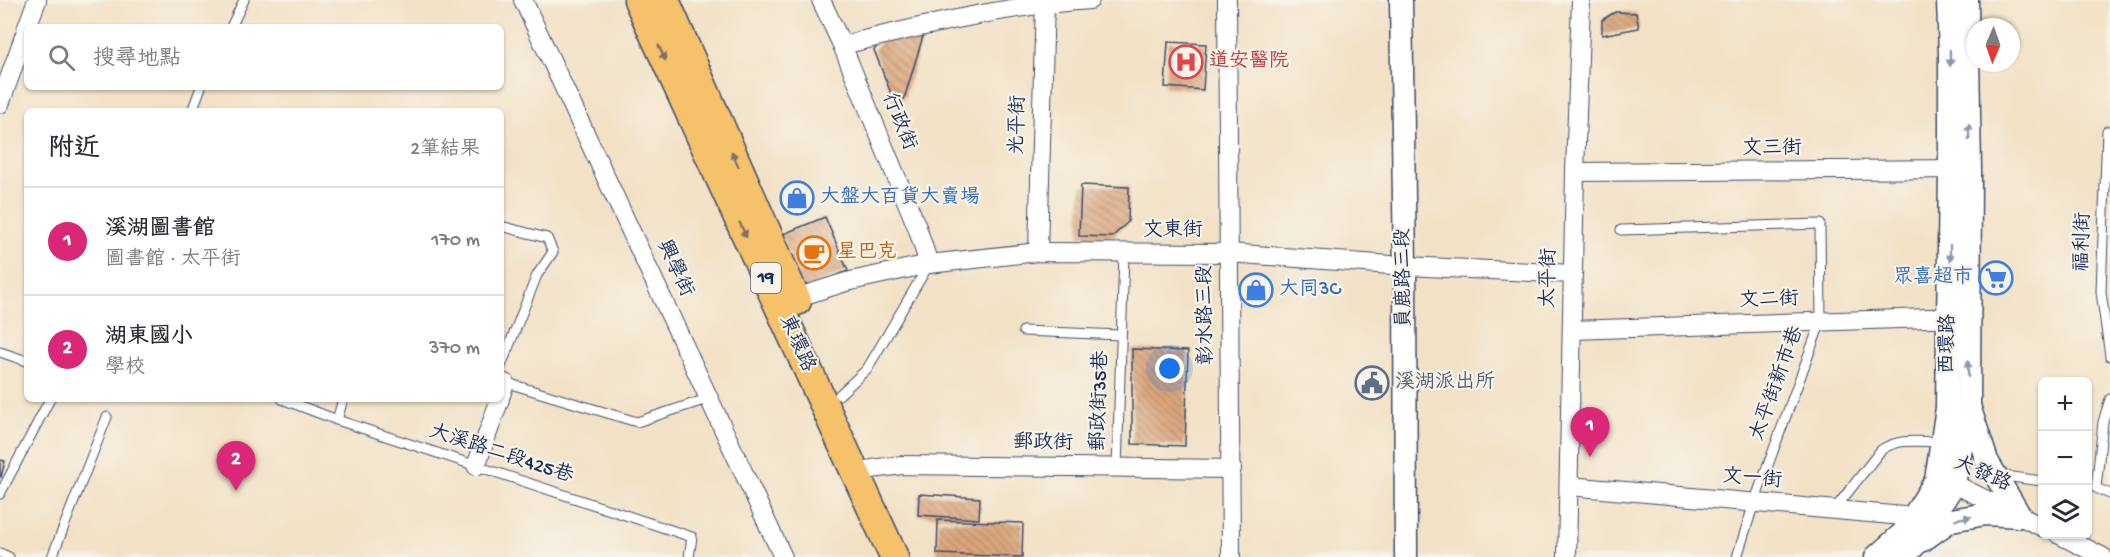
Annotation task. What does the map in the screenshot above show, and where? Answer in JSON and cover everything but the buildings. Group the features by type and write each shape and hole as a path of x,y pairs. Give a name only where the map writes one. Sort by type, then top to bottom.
{"main road":[{"name":"東環路","path":"638,0 787,301 839,396 894,557"},
{"name":"東環路","path":"665,0 787,301 864,473 914,557"}],"street":[{"path":"28,24 37,0"},
{"name":"興學街","path":"523,0 783,557"},
{"name":"行政街","path":"821,0 842,45 930,264"},
{"path":"842,45 1045,1 1090,0"},
{"name":"彰水路三段","path":"1227,0 1231,557"},
{"name":"員鹿路三段","path":"1401,0 1406,557"},
{"name":"太平街","path":"1567,557 1581,0"},
{"name":"西環路","path":"1948,0 1950,55 1960,169"},
{"name":"西環路","path":"1909,552 1922,518 1945,482 1969,405 1959,317 1960,169 1967,0"},
{"name":"光平街","path":"1038,252 1045,1"},
{"path":"0,104 24,36"},
{"name":"文三街","path":"1575,172 1960,169"},
{"name":"文東街","path":"787,301 846,282 930,264 1038,252 1228,254 1573,274"},
{"name":"西環路","path":"1945,482 1942,442 1959,317"},
{"name":"文二街","path":"1572,330 1959,317"},
{"path":"476,466 497,402"},
{"path":"1969,405 1987,461 2020,516"},
{"name":"郵政街","path":"864,473 902,465 1232,469"},
{"name":"大發路","path":"1945,482 2038,525"},
{"name":"文一街","path":"1569,486 1922,518"},
{"path":"1909,552 1952,520 1986,514 2020,516"},
{"name":"西環路","path":"1876,557 1922,518"},
{"path":"2068,539 2103,557"}],"lane":[{"path":"232,24 243,0"},
{"path":"193,108 200,90"},
{"name":"福利街","path":"2110,132 2107,131 2104,172 2101,292 2110,356"},
{"name":"太平街新市巷","path":"1621,230 1820,224 1821,321 1754,502 1737,557"},
{"path":"504,227 548,238 553,252 537,275 504,379"},
{"name":"郵政街35巷","path":"1117,468 1124,254"},
{"path":"839,396 867,369 930,264"},
{"name":"郵政街35巷","path":"1023,331 1121,335"},
{"path":"0,352 24,360"},
{"path":"504,386 637,422 710,398"},
{"path":"2110,399 2103,422 2092,488 2110,494"},
{"path":"0,494 48,402"},
{"name":"大溪路二段425巷","path":"290,402 337,420 692,537 689,557"},
{"path":"337,420 342,402"},
{"path":"52,557 107,417"},
{"path":"1834,510 1881,450 1897,441 1942,442"},
{"path":"1995,474 2038,480"},
{"path":"0,553 9,557"}],"place":[{"name":"道安醫院","path":"1186,62"},
{"name":"大盤大百貨大賣場","path":"797,198"},
{"name":"星巴克","path":"814,253"},
{"name":"眾喜超市","path":"1996,278"},
{"name":"大同3C","path":"1256,290"},
{"name":"溪湖派出所","path":"1372,383"},
{"name":"溪湖圖書館","path":"1590,457"},
{"name":"湖東國小","path":"236,491"}]}
